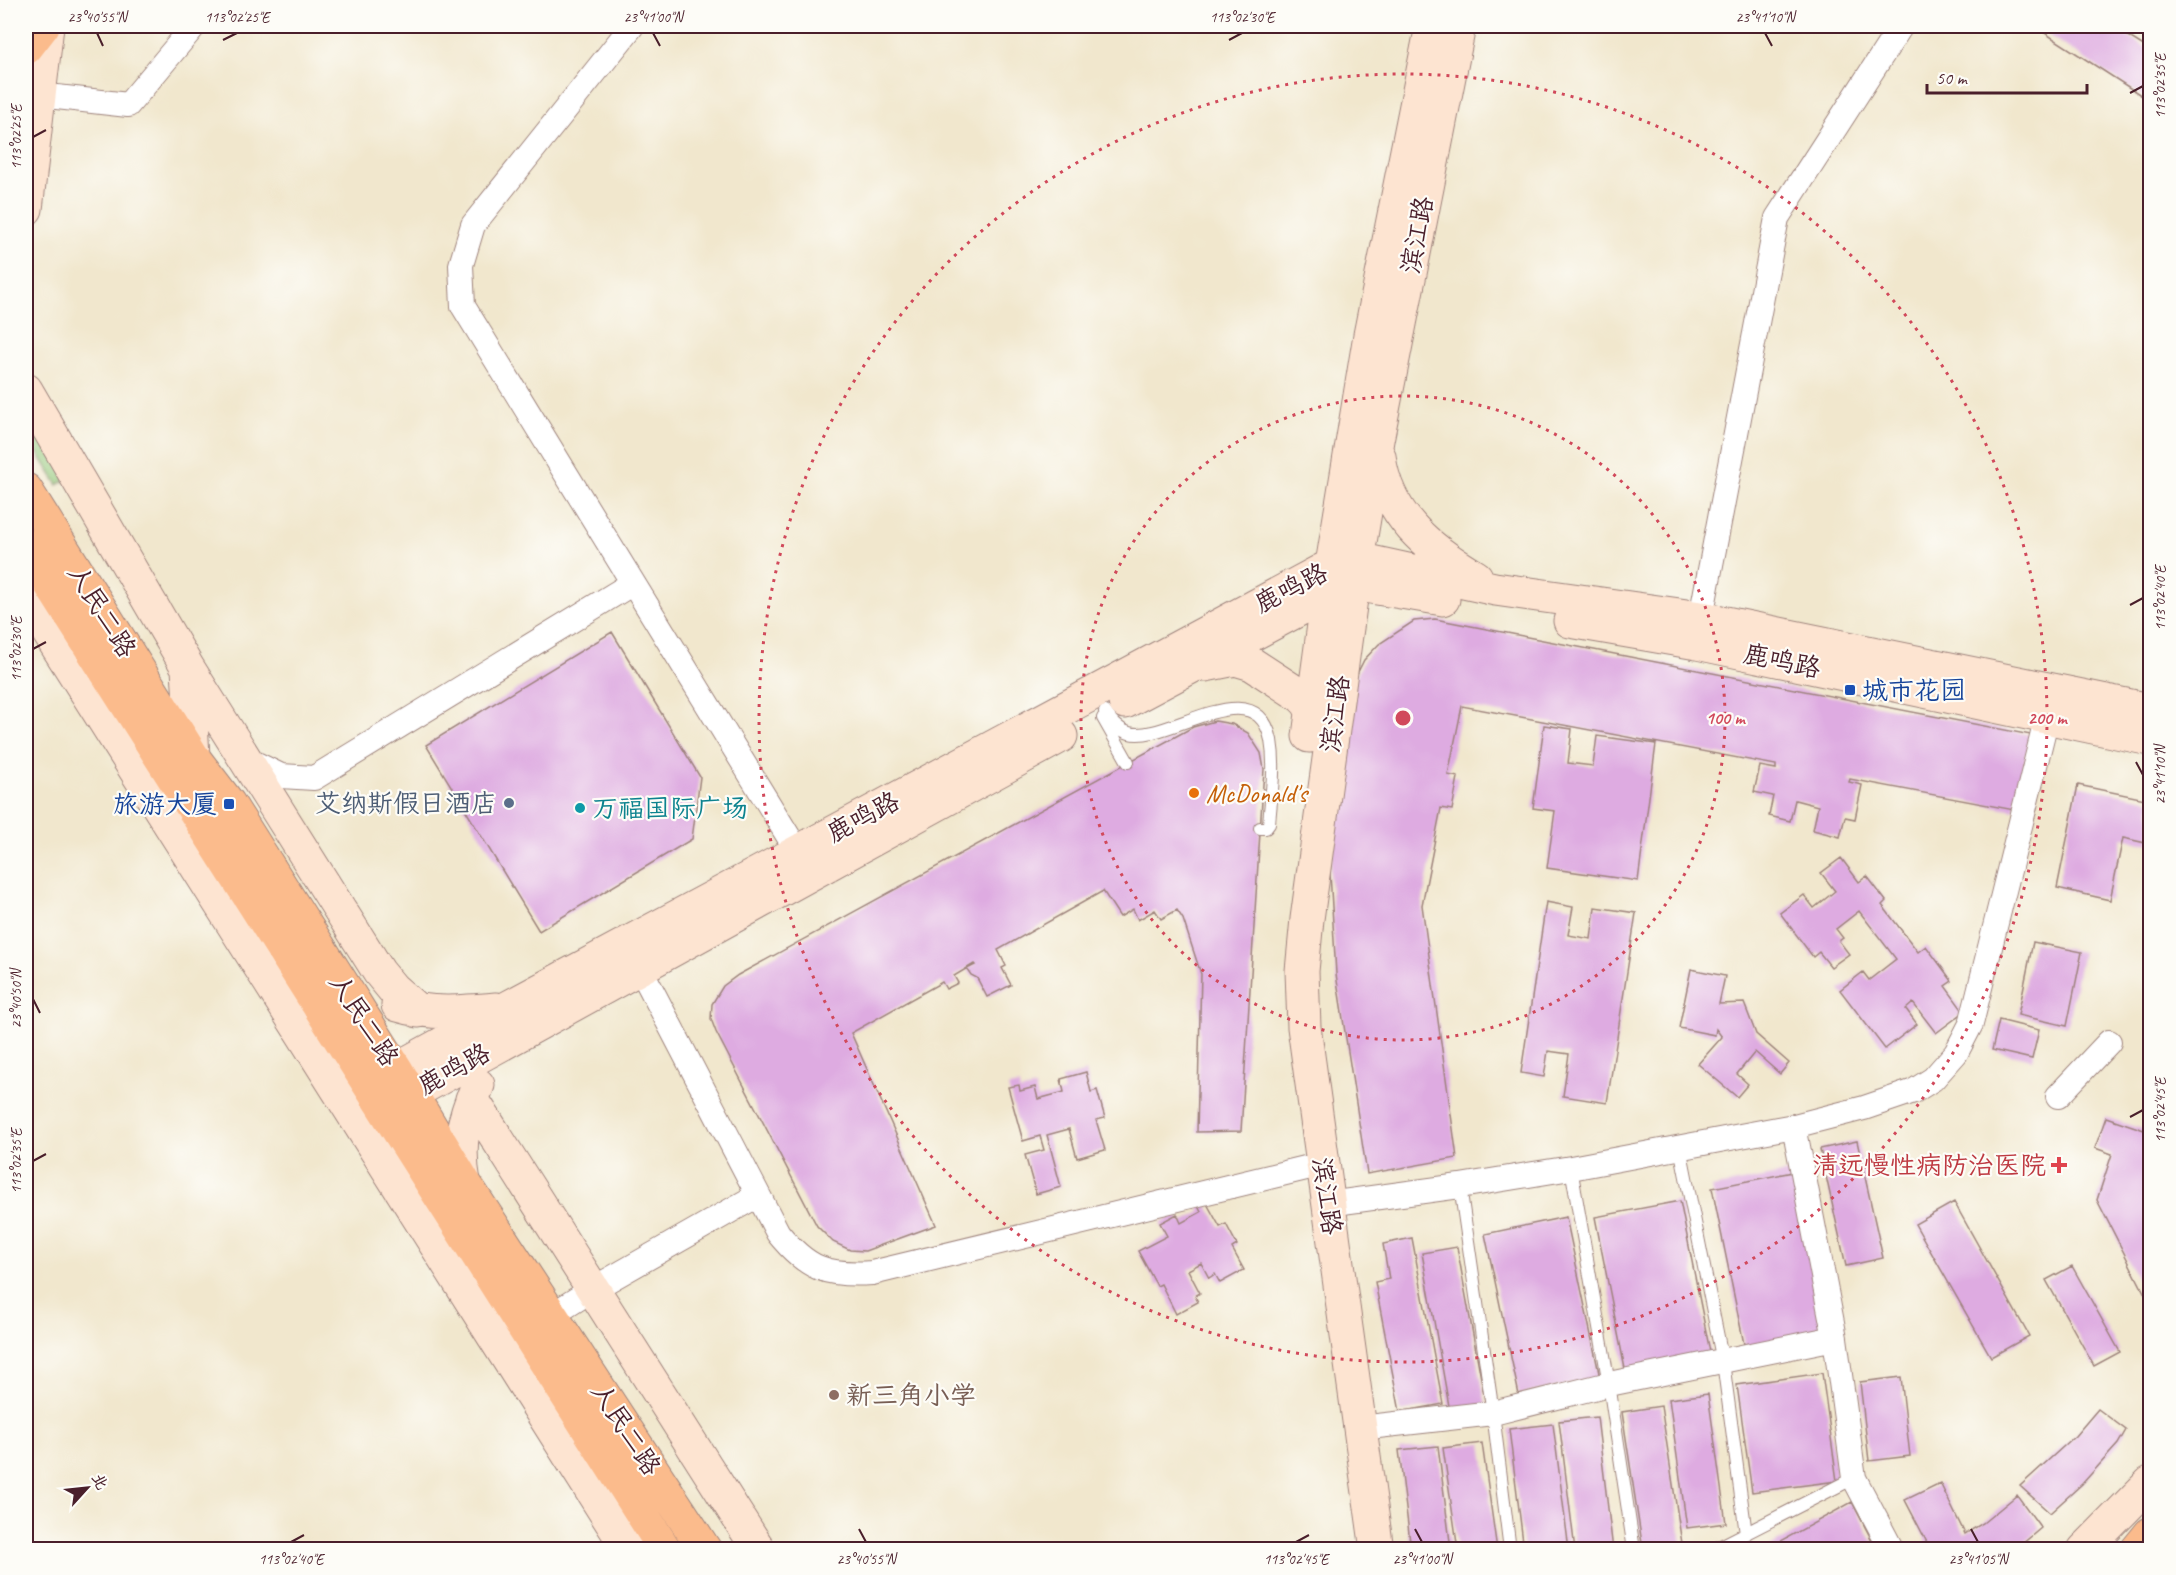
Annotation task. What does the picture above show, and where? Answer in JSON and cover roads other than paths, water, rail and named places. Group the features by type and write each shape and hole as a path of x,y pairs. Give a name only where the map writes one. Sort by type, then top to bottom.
{"main road":[{"path":"26,48 45,26"},
{"name":"人民二路","path":"26,490 193,757 229,804 404,1081 464,1182 705,1550"},
{"name":"人民二路","path":"26,546 665,1550"},
{"path":"2137,1550 2151,1534"}],"street":[{"path":"26,209 45,26"},
{"path":"39,95 128,105 194,26"},
{"path":"632,26 473,225 461,264 463,306 798,852"},
{"name":"滨江路","path":"1377,1550 1304,1027 1302,971 1370,335 1432,26"},
{"name":"滨江路","path":"1356,1550 1286,1028 1288,915 1312,712 1377,440 1458,26"},
{"path":"1699,631 1776,218 1901,26"},
{"name":"人民二路","path":"26,390 188,668 379,972 393,989 418,1011"},
{"path":"1377,440 1386,487 1396,508 1410,526 1449,562 1495,589"},
{"name":"鹿鸣路","path":"513,1020 640,968 1103,713 1183,672 1343,576 1699,631 2151,710"},
{"name":"鹿鸣路","path":"375,1094 404,1081 513,1020 798,852 1343,576 1495,589 1699,631 2048,717 2151,739"},
{"path":"244,758 281,776 314,778 633,583"},
{"path":"26,597 629,1550"},
{"path":"1183,672 1226,660 1244,661 1301,696 1308,703 1312,712"},
{"path":"188,668 193,757"},
{"path":"1328,1204 1572,1168 1794,1126 1864,1108 1914,1090 1933,1079 1956,1053 1971,1024 2048,717"},
{"path":"329,965 365,992 393,1004 418,1011 459,1012 513,1020 472,1099 462,1127 460,1150 464,1182"},
{"path":"640,968 778,1233 793,1251 810,1265 830,1272 851,1275 872,1273 1306,1168"},
{"path":"2058,1096 2109,1042"},
{"name":"人民二路","path":"472,1099 759,1550"},
{"path":"1794,1126 1835,1338 1854,1478 1892,1550"},
{"path":"552,1315 593,1289 758,1196"},
{"path":"1360,1428 1493,1413 1610,1384 1835,1338"},
{"path":"2084,1550 2151,1483"}],"lane":[{"path":"1103,713 1130,734 1150,733 1208,713 1246,709 1255,713 1268,732 1273,761 1269,824 1266,828 1260,828"},
{"path":"1103,713 1128,762"},
{"path":"1680,1147 1723,1362 1746,1534"},
{"path":"1572,1168 1610,1384 1634,1550"},
{"path":"1460,1186 1493,1413 1510,1550"},
{"path":"1713,1550 1854,1478"}],"place":[{"name":"城市花园","path":"1850,690"},
{"name":"McDonald's","path":"1194,793"},
{"name":"艾纳斯假日酒店","path":"509,803"},
{"name":"旅游大厦","path":"229,804"},
{"name":"万福国际广场","path":"580,808"},
{"name":"清远慢性病防治医院","path":"2059,1165"},
{"name":"新三角小学","path":"834,1395"}]}
